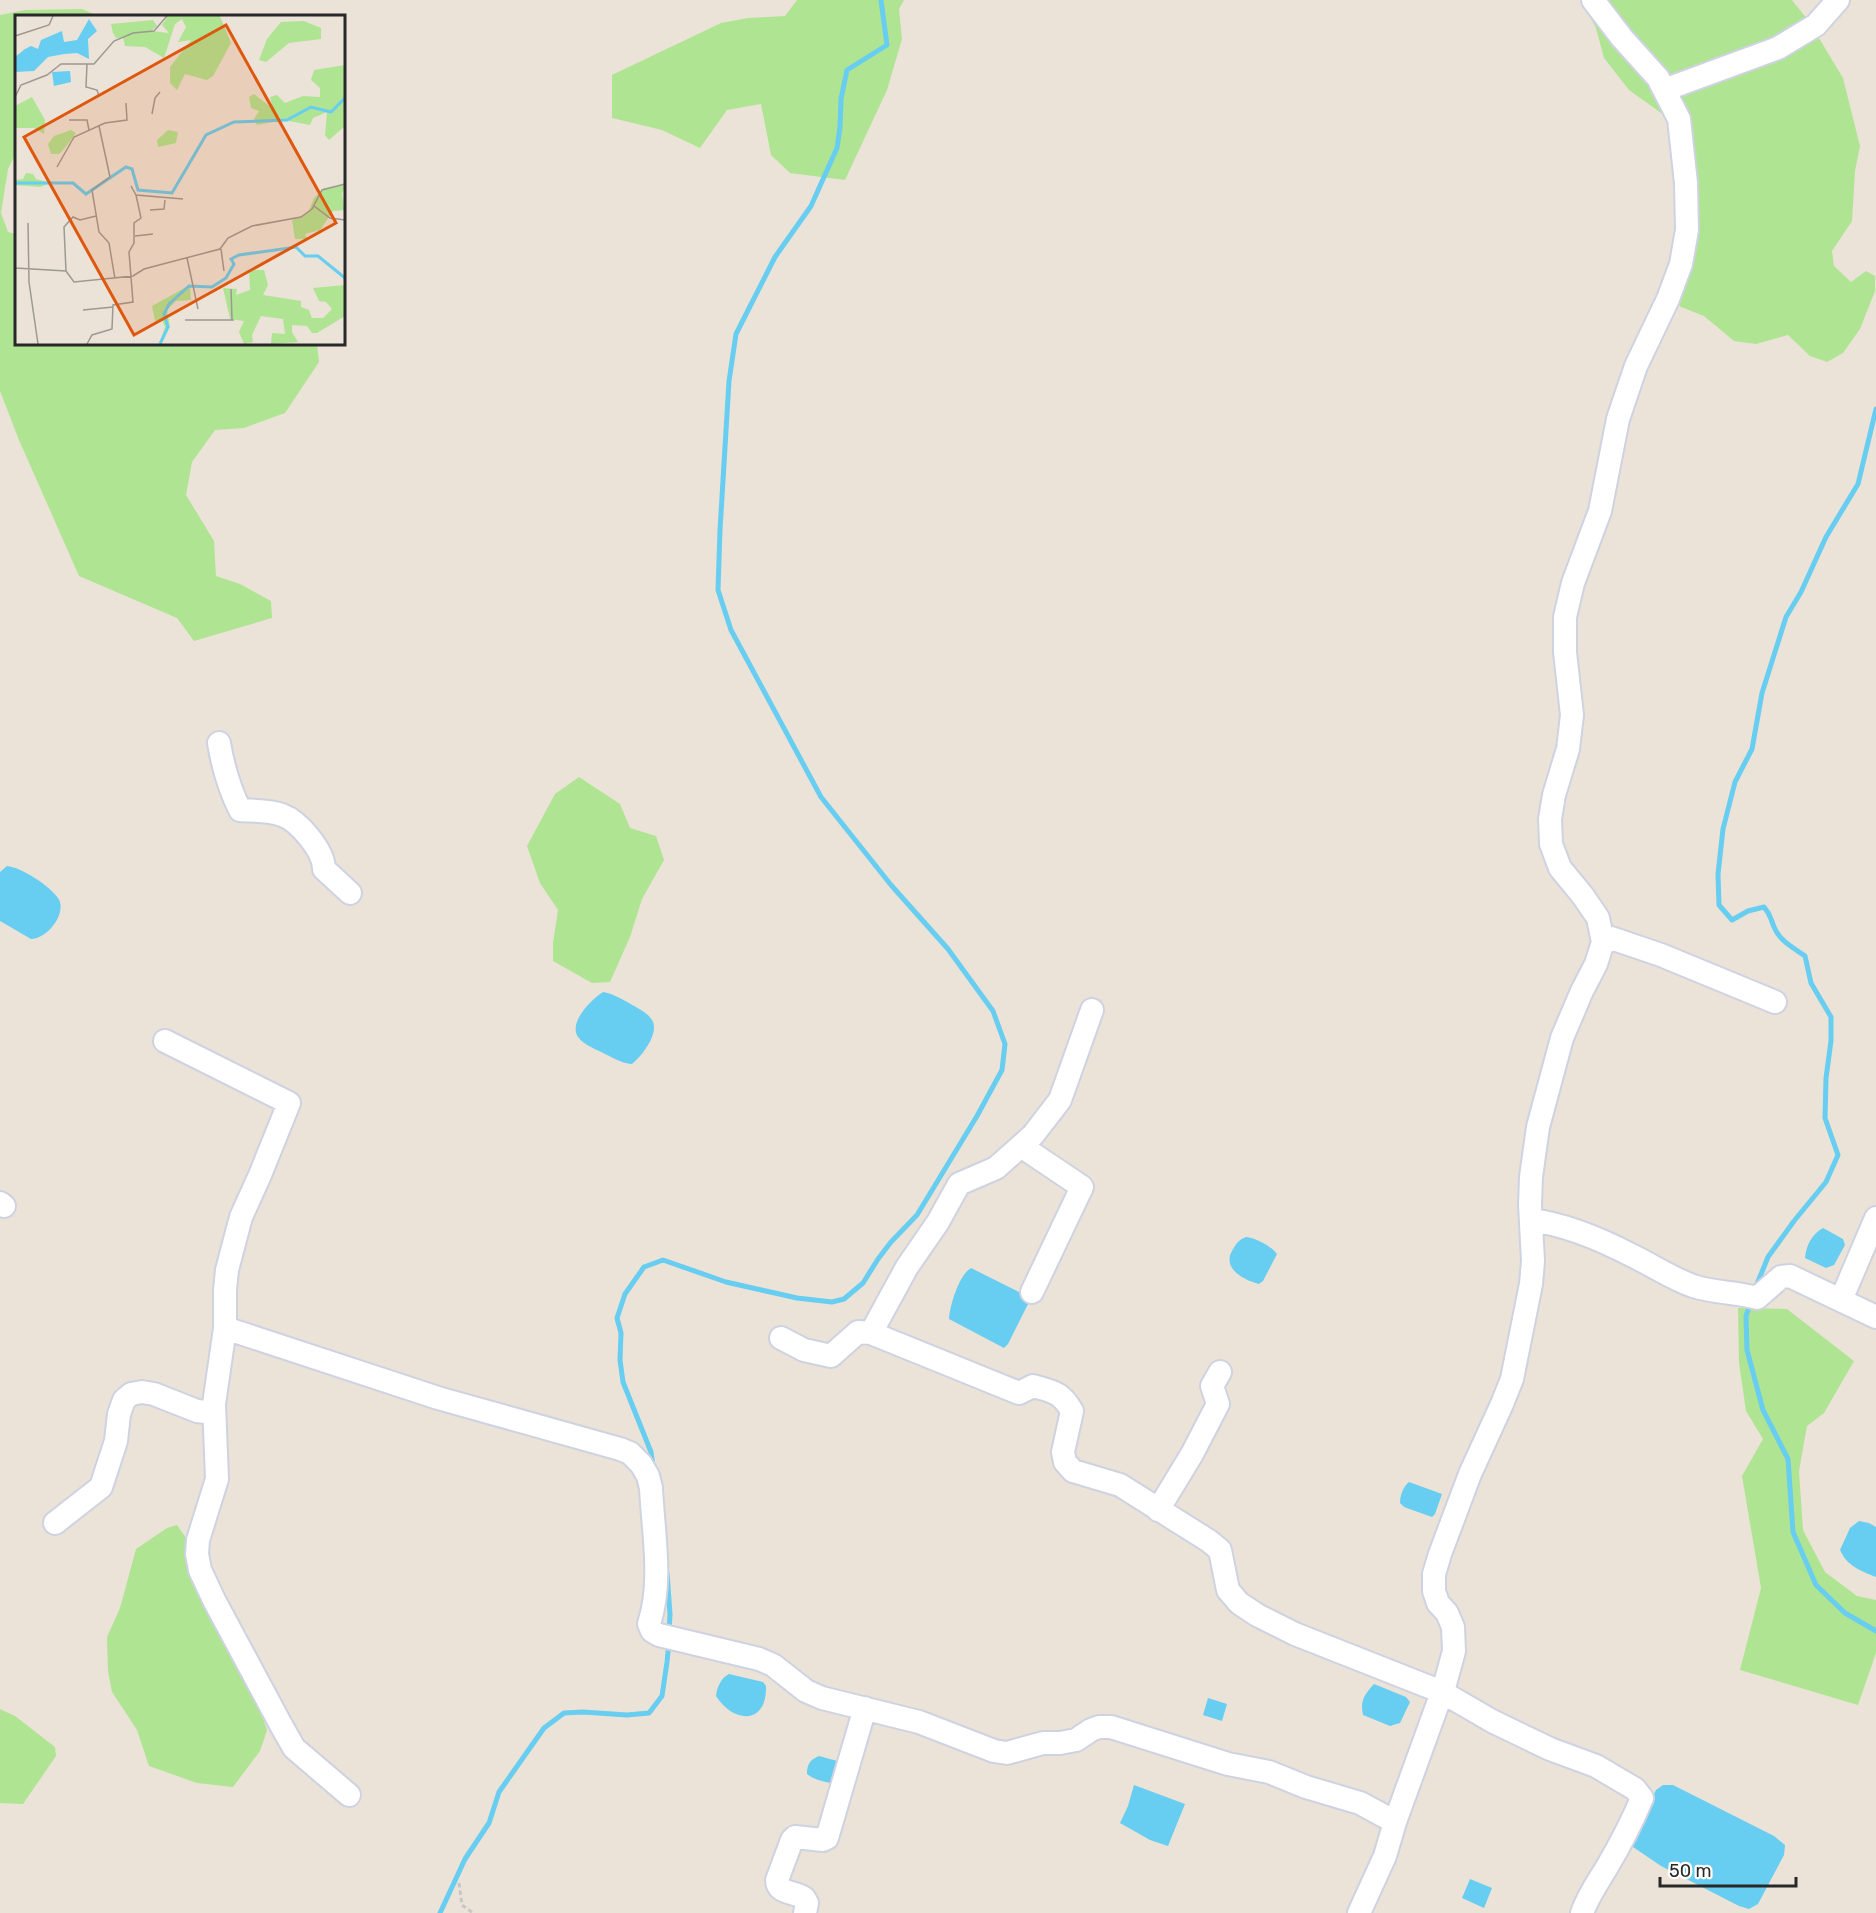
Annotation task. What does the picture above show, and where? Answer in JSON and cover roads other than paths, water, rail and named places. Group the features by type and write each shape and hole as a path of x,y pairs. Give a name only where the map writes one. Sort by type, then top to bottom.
{"street":[{"path":"1359,1913 1385,1856 1454,1651 1453,1627 1447,1614 1438,1603 1434,1591 1434,1574 1470,1474 1503,1404 1512,1379 1531,1284 1533,1261 1531,1178 1538,1127 1552,1070 1570,1019 1601,952 1602,938 1598,918 1560,868 1551,844 1551,811 1568,750 1572,715 1565,652 1565,617 1573,584 1600,511 1618,419 1636,366 1668,299 1681,264 1687,230 1686,183 1679,119 1658,78 1622,38 1593,0"},
{"path":"1664,90 1778,48 1816,25 1838,0"},
{"path":"219,743 223,768 240,810 288,817 305,832 318,849 324,862 324,869 350,893"},
{"path":"1602,938 1611,938 1661,955 1775,1002"},
{"path":"871,1333 907,1268 938,1222 959,1184 996,1168 1033,1135 1060,1100 1092,1010"},
{"path":"165,1041 289,1103 241,1217 227,1270 225,1328 214,1413 218,1457 217,1479 198,1540 197,1554 200,1570 214,1600 294,1748 349,1795"},
{"path":"1021,1146 1082,1187 1032,1292"},
{"path":"1841,1300 1876,1218"},
{"path":"1531,1220 1549,1223 1614,1247 1673,1278 1711,1291 1750,1296 1782,1277 1790,1276 1876,1317"},
{"path":"225,1328 438,1398 572,1434 630,1453 641,1464 648,1476 651,1488 657,1582 649,1624 652,1631 659,1635 759,1659 773,1665 806,1691 822,1698 919,1722 994,1751 1006,1753 1043,1743 1076,1740 1090,1730 1112,1727 1228,1764 1269,1772 1306,1788 1360,1803 1395,1822"},
{"path":"781,1338 804,1350 831,1356 858,1332 871,1333 1019,1393 1034,1386 1059,1393 1066,1399 1072,1411 1062,1452 1065,1462 1073,1471 1120,1485 1209,1540 1220,1550 1228,1590 1239,1603 1257,1616 1295,1634 1442,1692 1492,1721 1550,1749 1596,1766 1635,1789 1642,1798 1630,1826 1587,1898 1582,1913"},
{"path":"1158,1509 1192,1454 1218,1404 1212,1386 1220,1372"},
{"path":"55,1523 101,1487 116,1441 119,1414 124,1400 131,1394 142,1392 197,1411 214,1413"},
{"path":"805,1913 807,1903 804,1898 779,1888 777,1880 792,1840 795,1838 823,1840 827,1838 865,1707"}],"water":[{"path":"7,866 35,878 58,898 60,911 58,918 49,930 37,938 31,939 0,921 0,872"},
{"path":"603,992 645,1012 652,1020 654,1031 652,1038 632,1064 620,1061 585,1044 578,1037 576,1025 579,1018 588,1005"},
{"path":"1823,1228 1843,1239 1845,1245 1834,1265 1826,1268 1805,1258 1810,1240"},
{"path":"1246,1237 1263,1243 1277,1254 1263,1281 1259,1284 1241,1277 1230,1263 1235,1246"},
{"path":"971,1268 1029,1297 1029,1302 1004,1348 949,1319 959,1284"},
{"path":"1409,1482 1442,1494 1432,1517 1404,1507 1400,1503 1402,1491"},
{"path":"1859,1521 1876,1527 1876,1577 1851,1564 1840,1550 1850,1528"},
{"path":"729,1674 763,1682 766,1686 765,1699 755,1714 740,1715 731,1711 716,1696 720,1683"},
{"path":"1374,1684 1406,1697 1410,1702 1400,1723 1390,1726 1363,1715 1364,1698"},
{"path":"1208,1698 1227,1704 1222,1721 1203,1715"},
{"path":"819,1756 841,1762 835,1784 807,1774 810,1763"},
{"path":"1134,1785 1185,1804 1168,1846 1150,1840 1120,1823"},
{"path":"1663,1785 1673,1785 1774,1836 1785,1845 1784,1855 1758,1904 1749,1909 1739,1906 1661,1866 1633,1847 1632,1839 1656,1790"},
{"path":"1470,1879 1492,1888 1484,1908 1462,1898"}],"waterway":[{"path":"653,1466 651,1452 623,1382 620,1360 621,1333 617,1318 625,1294 644,1267 663,1260 726,1282 797,1298 832,1302 844,1299 863,1283 891,1242 917,1215 1002,1070 1005,1044 993,1011 948,949 891,885 821,797 731,630 718,590 729,381 736,334 775,257 811,206 837,148 841,99 847,70 887,45 881,0"},
{"path":"1755,1289 1768,1257 1826,1182 1838,1155 1825,1118 1831,1017 1811,983 1805,956 1780,937 1764,907 1748,911 1732,920 1719,905 1718,874 1723,829 1735,782 1752,749 1762,693 1786,617 1801,592 1826,537 1858,484 1876,409"},
{"path":"1751,1301 1746,1316 1747,1350 1763,1410 1788,1459 1793,1532 1816,1585 1845,1613 1876,1631"},
{"path":"667,1573 669,1633"},
{"path":"440,1913 465,1859 489,1823 499,1792 544,1728 564,1713 627,1715 649,1713 662,1696 669,1642"}]}
